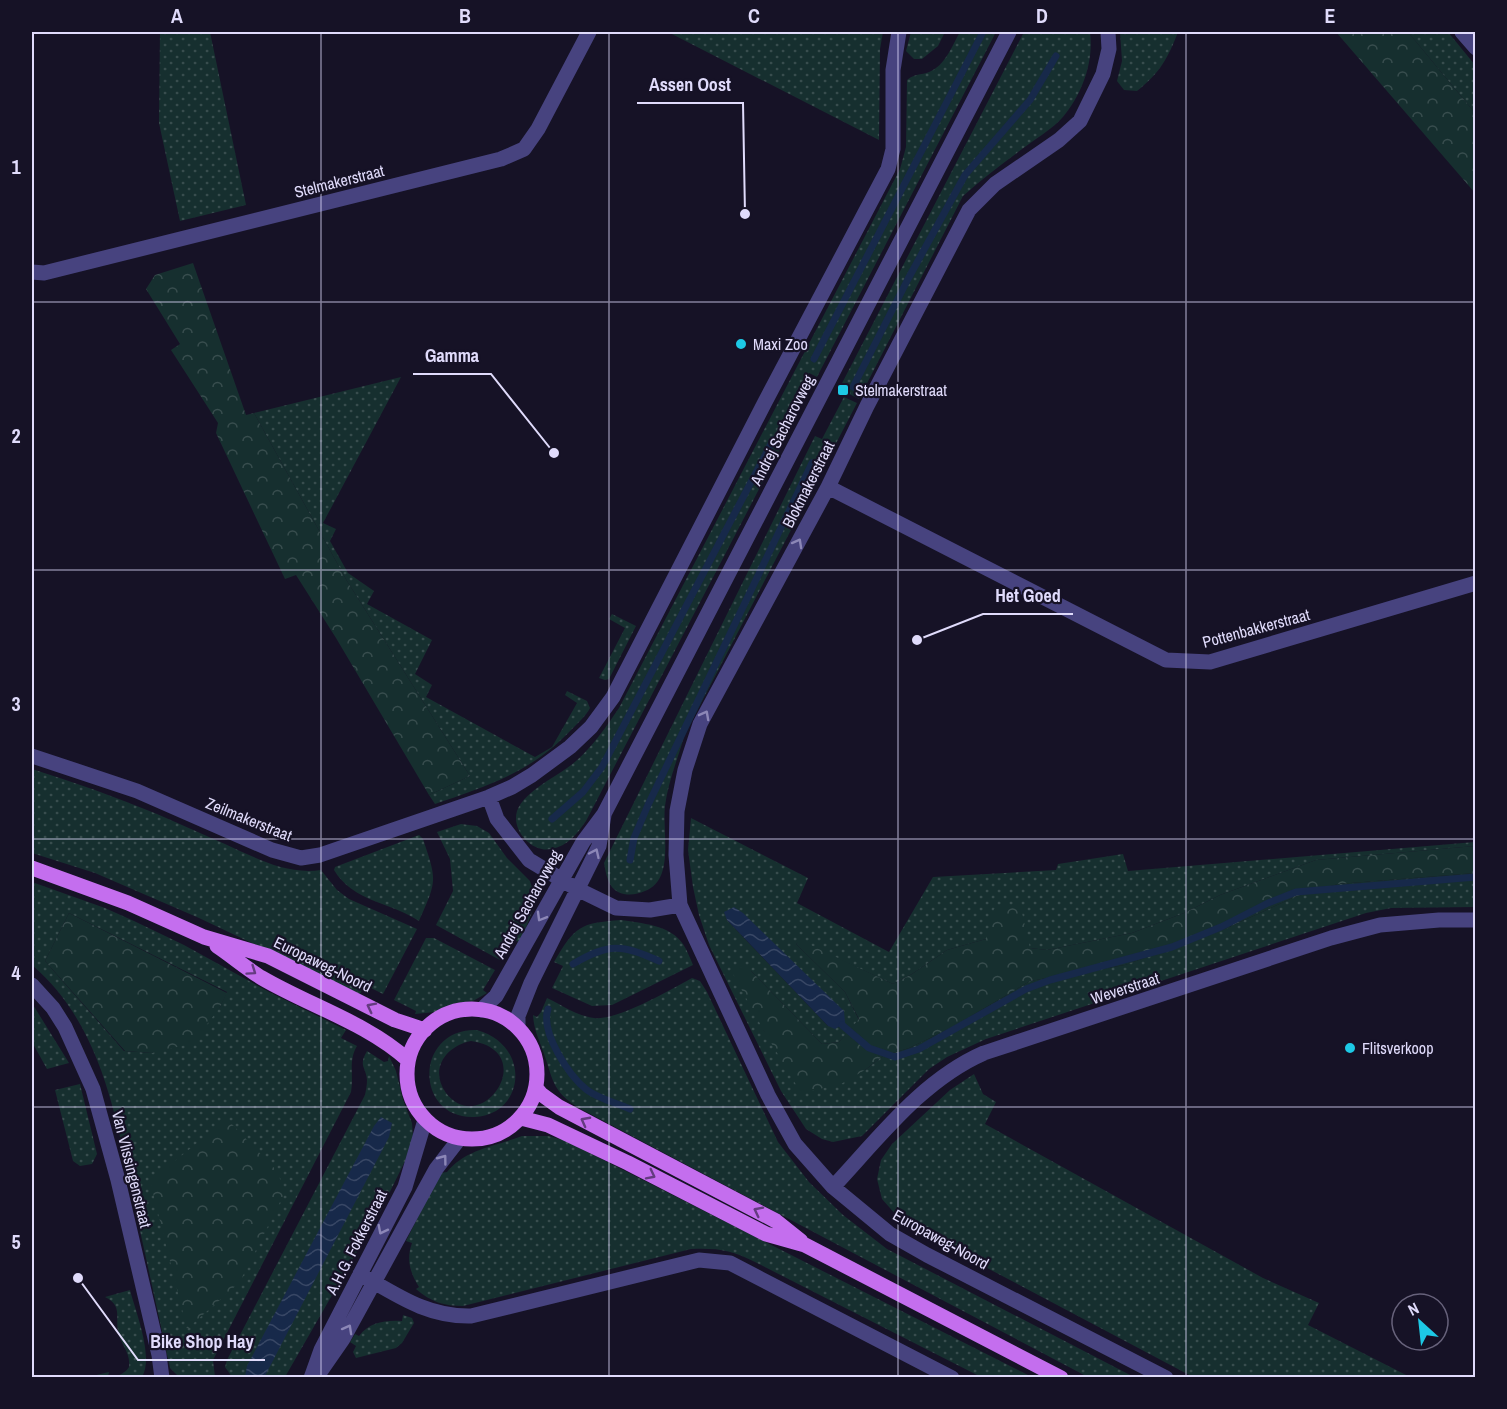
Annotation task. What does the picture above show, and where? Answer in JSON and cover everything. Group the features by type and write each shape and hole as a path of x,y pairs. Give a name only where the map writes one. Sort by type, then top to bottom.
{"main road":[{"name":"Europaweg-Noord","path":"32,868 128,903 204,937 268,956 394,1020 425,1030"},
{"name":"Europaweg-Noord","path":"204,937 262,978 392,1046 408,1060"},
{"path":"465,1009 494,1013 518,1028 525,1036 534,1055 537,1077 536,1088 528,1109 521,1118 508,1129 493,1136 476,1139 447,1135 425,1120 418,1112 409,1092 407,1071 414,1044 425,1030 436,1020 465,1009"},
{"path":"536,1088 559,1107 776,1221 806,1245 1061,1377"},
{"path":"521,1118 548,1125 618,1158 766,1234 806,1245"}],"street":[{"name":"Stelmakerstraat","path":"32,272 44,273 509,155 524,148 538,129 589,32"},
{"path":"680,905 650,910 616,908 577,889 529,860 496,819 489,797 532,775 570,747 591,727 613,697 756,418 888,169 892,149 893,70 899,32"},
{"name":"Andrej Sacharovweg","path":"481,1010 496,996 583,842 604,814 1009,32"},
{"name":"Blokmakerstraat","path":"680,905 676,855 677,811 685,770 700,724 828,487 867,406 969,210 995,184 1059,140 1080,121 1108,60 1108,32"},
{"path":"1462,32 1476,48"},
{"name":"Pottenbakkerstraat","path":"828,487 1166,660 1210,662 1476,583"},
{"name":"Zeilmakerstraat","path":"32,756 137,791 260,845 301,858 320,855 489,797"},
{"name":"Andrej Sacharovweg","path":"518,1028 518,1017 527,993 599,846 604,814"},
{"name":"Europaweg-Noord","path":"680,905 768,1095 795,1144 832,1187 890,1234 918,1250 1166,1377"},
{"name":"Weverstraat","path":"832,1187 939,1079 984,1053 1331,938 1380,925 1439,920 1476,920"},
{"name":"Van Vlissingenstraat","path":"32,985 53,1008 65,1027 93,1089 118,1180 159,1355 162,1377"},
{"name":"A.H.G. Fokkerstraat","path":"311,1377 321,1350 405,1187 425,1120"},
{"name":"A.H.G. Fokkerstraat","path":"316,1377 343,1339 436,1169 460,1138"},
{"path":"360,1274 428,1311 451,1316 471,1316 699,1260 730,1263 952,1377"}],"green space":[{"path":"160,32 210,32 246,205 180,221 159,123"},
{"path":"668,32 883,32 880,49 879,140"},
{"path":"911,32 945,32 938,46 922,59 914,59 906,51"},
{"path":"960,32 996,32 817,377 809,373 785,419 793,424 586,821 575,835 562,845 544,849 530,844 517,826 517,811 521,803 582,755 619,708 900,169 906,147 907,80 938,67 949,53"},
{"path":"1024,32 1090,32 1090,55 1081,89 1058,122 963,196 859,399 839,389"},
{"path":"1120,32 1178,32 1162,65 1152,78 1137,91 1124,90 1117,81 1122,61"},
{"path":"1336,32 1408,32 1475,113 1475,193"},
{"path":"1408,32 1448,32 1475,65 1475,113"},
{"path":"193,263 246,415 254,413 347,581 470,776 429,795 296,575 285,579 216,433 218,423 171,350 180,344 146,289 155,275"},
{"path":"401,377 323,523 336,529 330,541 348,573 374,591 367,604 432,640 415,674 432,685 426,697 535,757 552,747 577,703 565,695 567,691 587,701 590,708 557,744 525,767 491,784 435,804 429,795 470,776 347,581 254,413"},
{"path":"844,397 857,403 685,734 666,797 665,854 660,877 645,891 635,894 618,892 610,884 604,863 815,436 822,439"},
{"path":"612,614 636,626 609,679 605,680 599,678 625,628 609,619"},
{"path":"32,769 142,808 283,868 321,870 337,890 349,899 417,929 383,994 365,985 360,994 199,918 95,873 32,853"},
{"path":"691,818 808,878 797,903 889,952 933,877 1056,870 1058,864 1123,854 1128,871 1475,842 1475,846 1316,860 1220,895 1184,913 1132,933 1047,950 986,939 947,950 893,984 800,941 796,944 845,992 859,1020 839,1042 822,1044 751,971 764,1031 865,1070 883,1056 909,1048 951,1028 1030,981 1125,965 1227,928 1297,896 1338,884 1475,873 1475,907 1391,908 1366,913 986,1039 947,1057 929,1069 862,1136 833,1142 822,1139 806,1129 781,1091 709,945 699,915 688,850","holes":["725,918 844,1011 844,1023 840,1027 828,1026"]},
{"path":"461,824 477,826 489,833 507,858 530,881 534,893 534,907 520,943 511,938 500,960 436,925 453,891 450,859 437,832"},
{"path":"419,835 428,853 433,880 419,921 351,889 334,870 335,867"},
{"path":"1475,846 1475,873 1338,884 1297,896 1227,928 1125,965 1030,981 951,1028 909,1048 883,1056 841,1084 801,1093 732,972 741,967 751,971 822,1044 839,1042 859,1019 845,992 796,944 800,940 893,984 947,950 986,939 994,909 1020,904 1030,948 1047,950 1132,933 1184,913 1220,895 1316,860"},
{"path":"32,882 105,908 184,945 269,992 346,1030 341,1038 357,1046 352,1063 351,1092 213,1360 215,1377 179,1377 170,1368 120,1138 102,1074 75,1015 56,989 32,965","holes":["69,913 227,992 220,1007 152,1053 124,1051 45,961"]},
{"path":"69,913 227,993 220,1007 193,1043 152,1053 125,1051 45,961"},
{"path":"621,920 655,926 671,933 683,944 693,965 612,1005 592,1006 552,988 563,966 554,962 574,934 587,925"},
{"path":"426,938 434,938 495,970 483,990 487,993 473,1001 456,1003 435,1012 415,1014 416,1011 394,1000"},
{"path":"692,978 700,981 707,992 778,1142 809,1182 843,1215 887,1249 1134,1377 1084,1375 579,1108 563,1096 551,1076 536,1033 533,1015 537,1017 547,998 582,1015 604,1018 643,1004"},
{"path":"32,1004 69,1063 47,1069 32,1042"},
{"path":"477,1030 495,1038 507,1050 514,1064 515,1079 512,1093 503,1105 491,1114 474,1117 454,1114 440,1104 432,1090 429,1074 433,1057 442,1043 456,1033","holes":["471,1041 492,1048 502,1060 503,1074 498,1088 488,1099 475,1106 460,1104 446,1093 441,1084 439,1075 443,1060 454,1048"]},
{"path":"367,1051 384,1062 388,1061 389,1056 396,1071 403,1100 412,1123 413,1137 408,1155 381,1210 285,1377 232,1377 225,1367 227,1360 365,1095 367,1080 363,1063"},
{"path":"974,1074 983,1094 996,1102 985,1124 1263,1278 1319,1303 1308,1325 1410,1377 1193,1377 904,1224 882,1199 877,1179 881,1160 892,1144 950,1090"},
{"path":"80,1084 97,1154 92,1164 80,1166 73,1161 55,1090"},
{"path":"227,1119 277,1171 285,1192 240,1282 187,1329 150,1181"},
{"path":"522,1136 548,1136 564,1140 1032,1377 981,1377 755,1262 731,1252 717,1250 691,1249 463,1306 432,1300 416,1289 419,1287 411,1271 409,1260 412,1243 406,1241 440,1173 447,1172 454,1164 472,1153"},
{"path":"130,1290 143,1335 145,1368 142,1377 108,1377 125,1372 129,1367 129,1362 118,1331 116,1308 111,1300 105,1297"},
{"path":"403,1315 412,1318 414,1323 402,1343 396,1348 356,1358 353,1352 356,1346 350,1342 355,1334 359,1336 363,1331 378,1323 402,1321"},
{"path":"109,1372 108,1377 88,1377"}],"water":[{"path":"734,907 743,913 844,1011 845,1023 835,1029 828,1026 727,920 724,912"},
{"path":"381,1117 392,1123 389,1137 266,1374 263,1377 245,1377 247,1366 374,1126"}],"waterway":[{"path":"814,359 983,32"},
{"path":"853,387 908,279 965,175 1030,100 1056,56"},
{"path":"552,819 583,792 602,767 773,440"},
{"path":"630,860 634,838 648,805 812,463"},
{"path":"842,1025 869,1048 895,1057 919,1049 1026,989 1050,980 1172,947 1296,892 1476,877"},
{"path":"573,964 596,952 615,948 635,951 659,961"},
{"path":"548,1009 548,1029 552,1041 572,1075 592,1093 630,1109"}],"place":[{"name":"Assen Oost","path":"745,214"},
{"name":"Maxi Zoo","path":"741,344"},
{"name":"Stelmakerstraat","path":"843,390"},
{"name":"Gamma","path":"554,453"},
{"name":"Het Goed","path":"917,640"},
{"name":"Flitsverkoop","path":"1350,1048"},
{"name":"Bike Shop Hay","path":"78,1278"}]}
